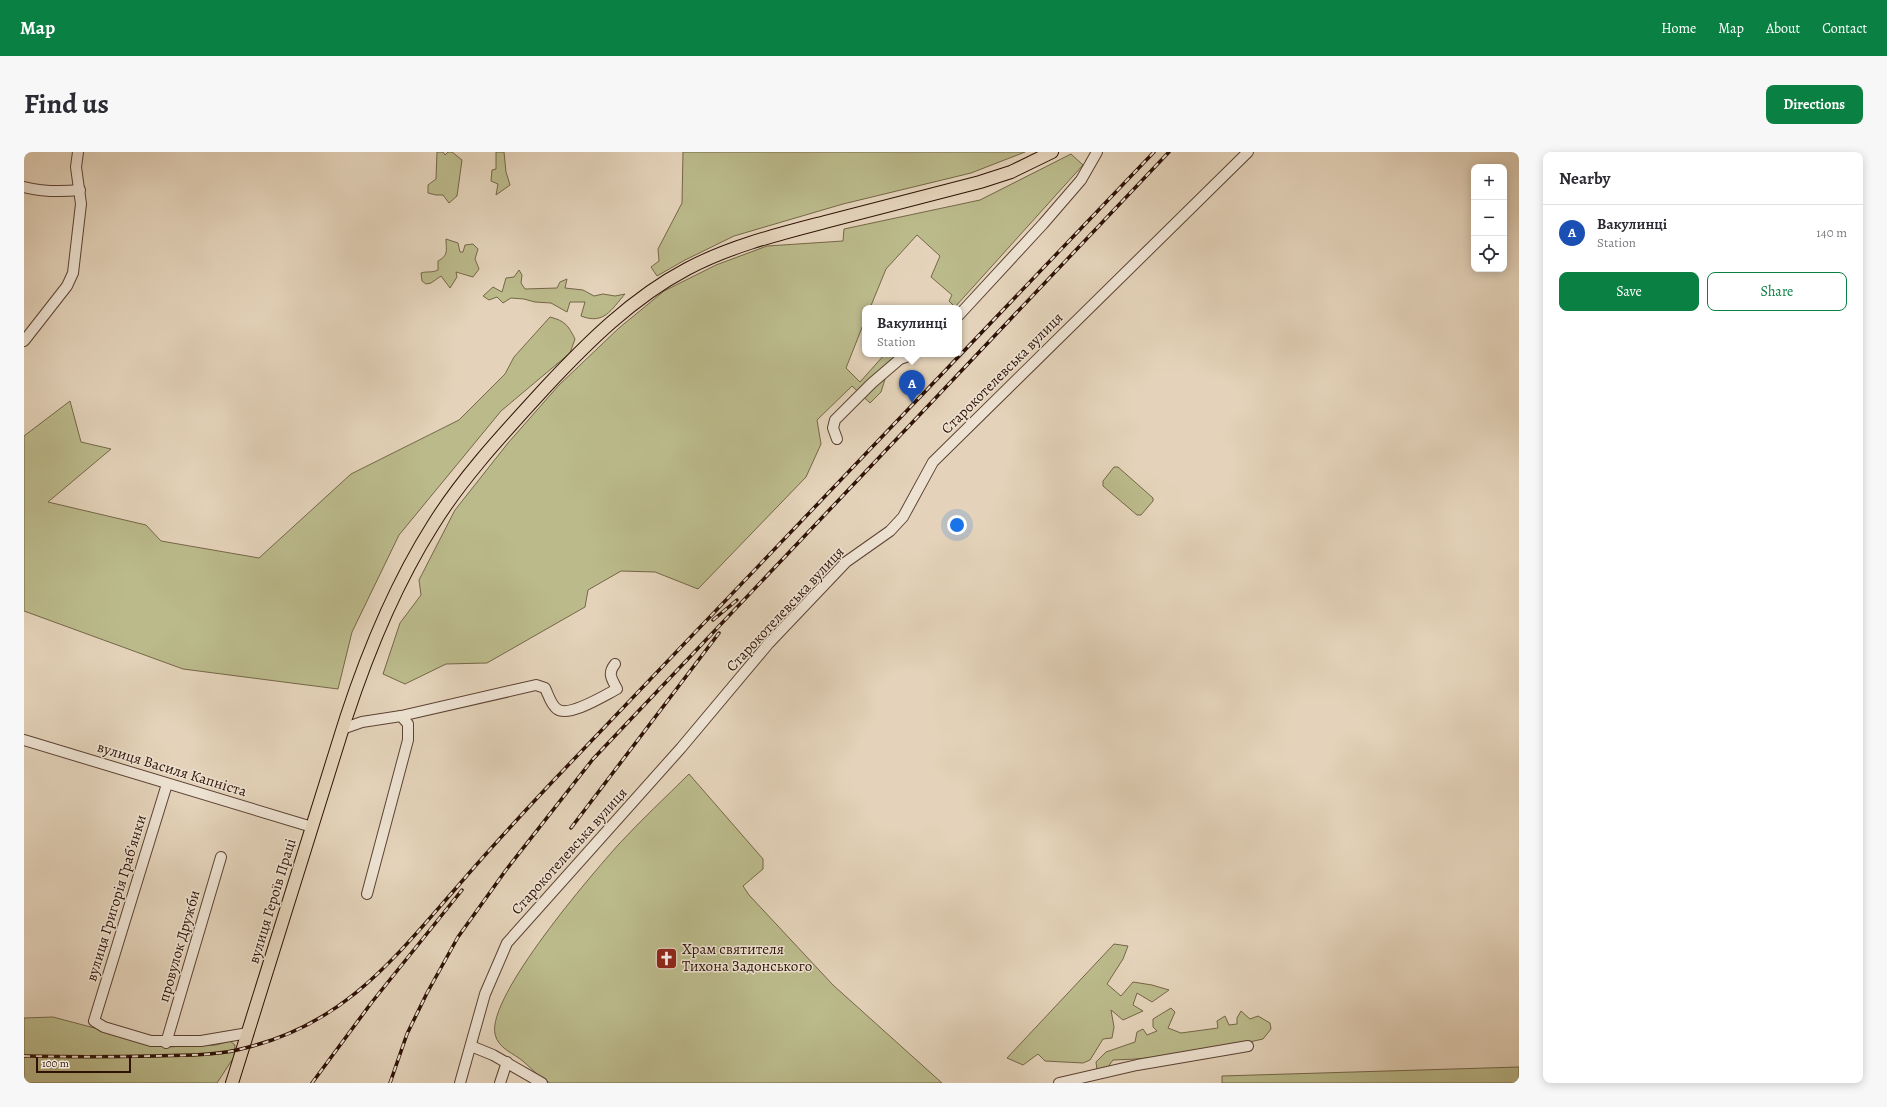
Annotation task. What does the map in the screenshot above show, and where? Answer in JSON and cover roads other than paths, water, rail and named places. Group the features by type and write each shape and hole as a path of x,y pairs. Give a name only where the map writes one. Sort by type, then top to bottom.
{"main road":[{"name":"вулиця Героїв Праці","path":"232,1083 342,729 358,682 384,615 434,523 456,492 488,453 564,368 612,321 652,290 687,269 718,254 776,235 980,182 1011,172 1052,152"}],"street":[{"path":"24,340 67,286 73,273 79,230 80,190 76,167 78,152"},
{"path":"962,312 1043,224 1081,180 1097,152"},
{"name":"Старокотелевська вулиця","path":"460,1083 485,994 506,943 681,748 769,642 846,562 890,531 903,517 933,462 1248,152"},
{"path":"24,187 43,192 80,190"},
{"path":"837,439 833,428 836,420 872,383 900,359 906,357"},
{"path":"342,729 362,722 400,716 536,685 545,688 553,705 558,710 565,712 574,710 617,689 610,676 610,671 614,664"},
{"path":"367,894 408,740 408,724 400,716"},
{"name":"вулиця Василя Капніста","path":"24,740 167,784 312,826"},
{"name":"вулиця Григорія Грабʼянки","path":"166,1042 151,1041 104,1028 94,1021 167,784"},
{"name":"провулок Дружби","path":"166,1042 221,858"},
{"path":"166,1042 200,1041 248,1034"},
{"path":"470,1046 507,1062 542,1083"},
{"path":"1059,1083 1125,1067 1248,1046"},
{"path":"500,1083 507,1062"}],"railway":[{"path":"962,353 1154,152"},
{"path":"390,1083 407,1034 427,993 458,937 506,870 593,759 1169,152"},
{"path":"24,1056 106,1057 212,1054 234,1051 280,1037 311,1023 339,1006 364,986 411,940 554,780 958,357"},
{"path":"713,620 737,600"},
{"path":"571,828 719,633"},
{"path":"312,1083 372,1002 462,890"}],"place":[{"name":"Вакулинці","path":"912,403"},
{"name":"Храм святителя Тихона Задонського","path":"667,958"}]}
